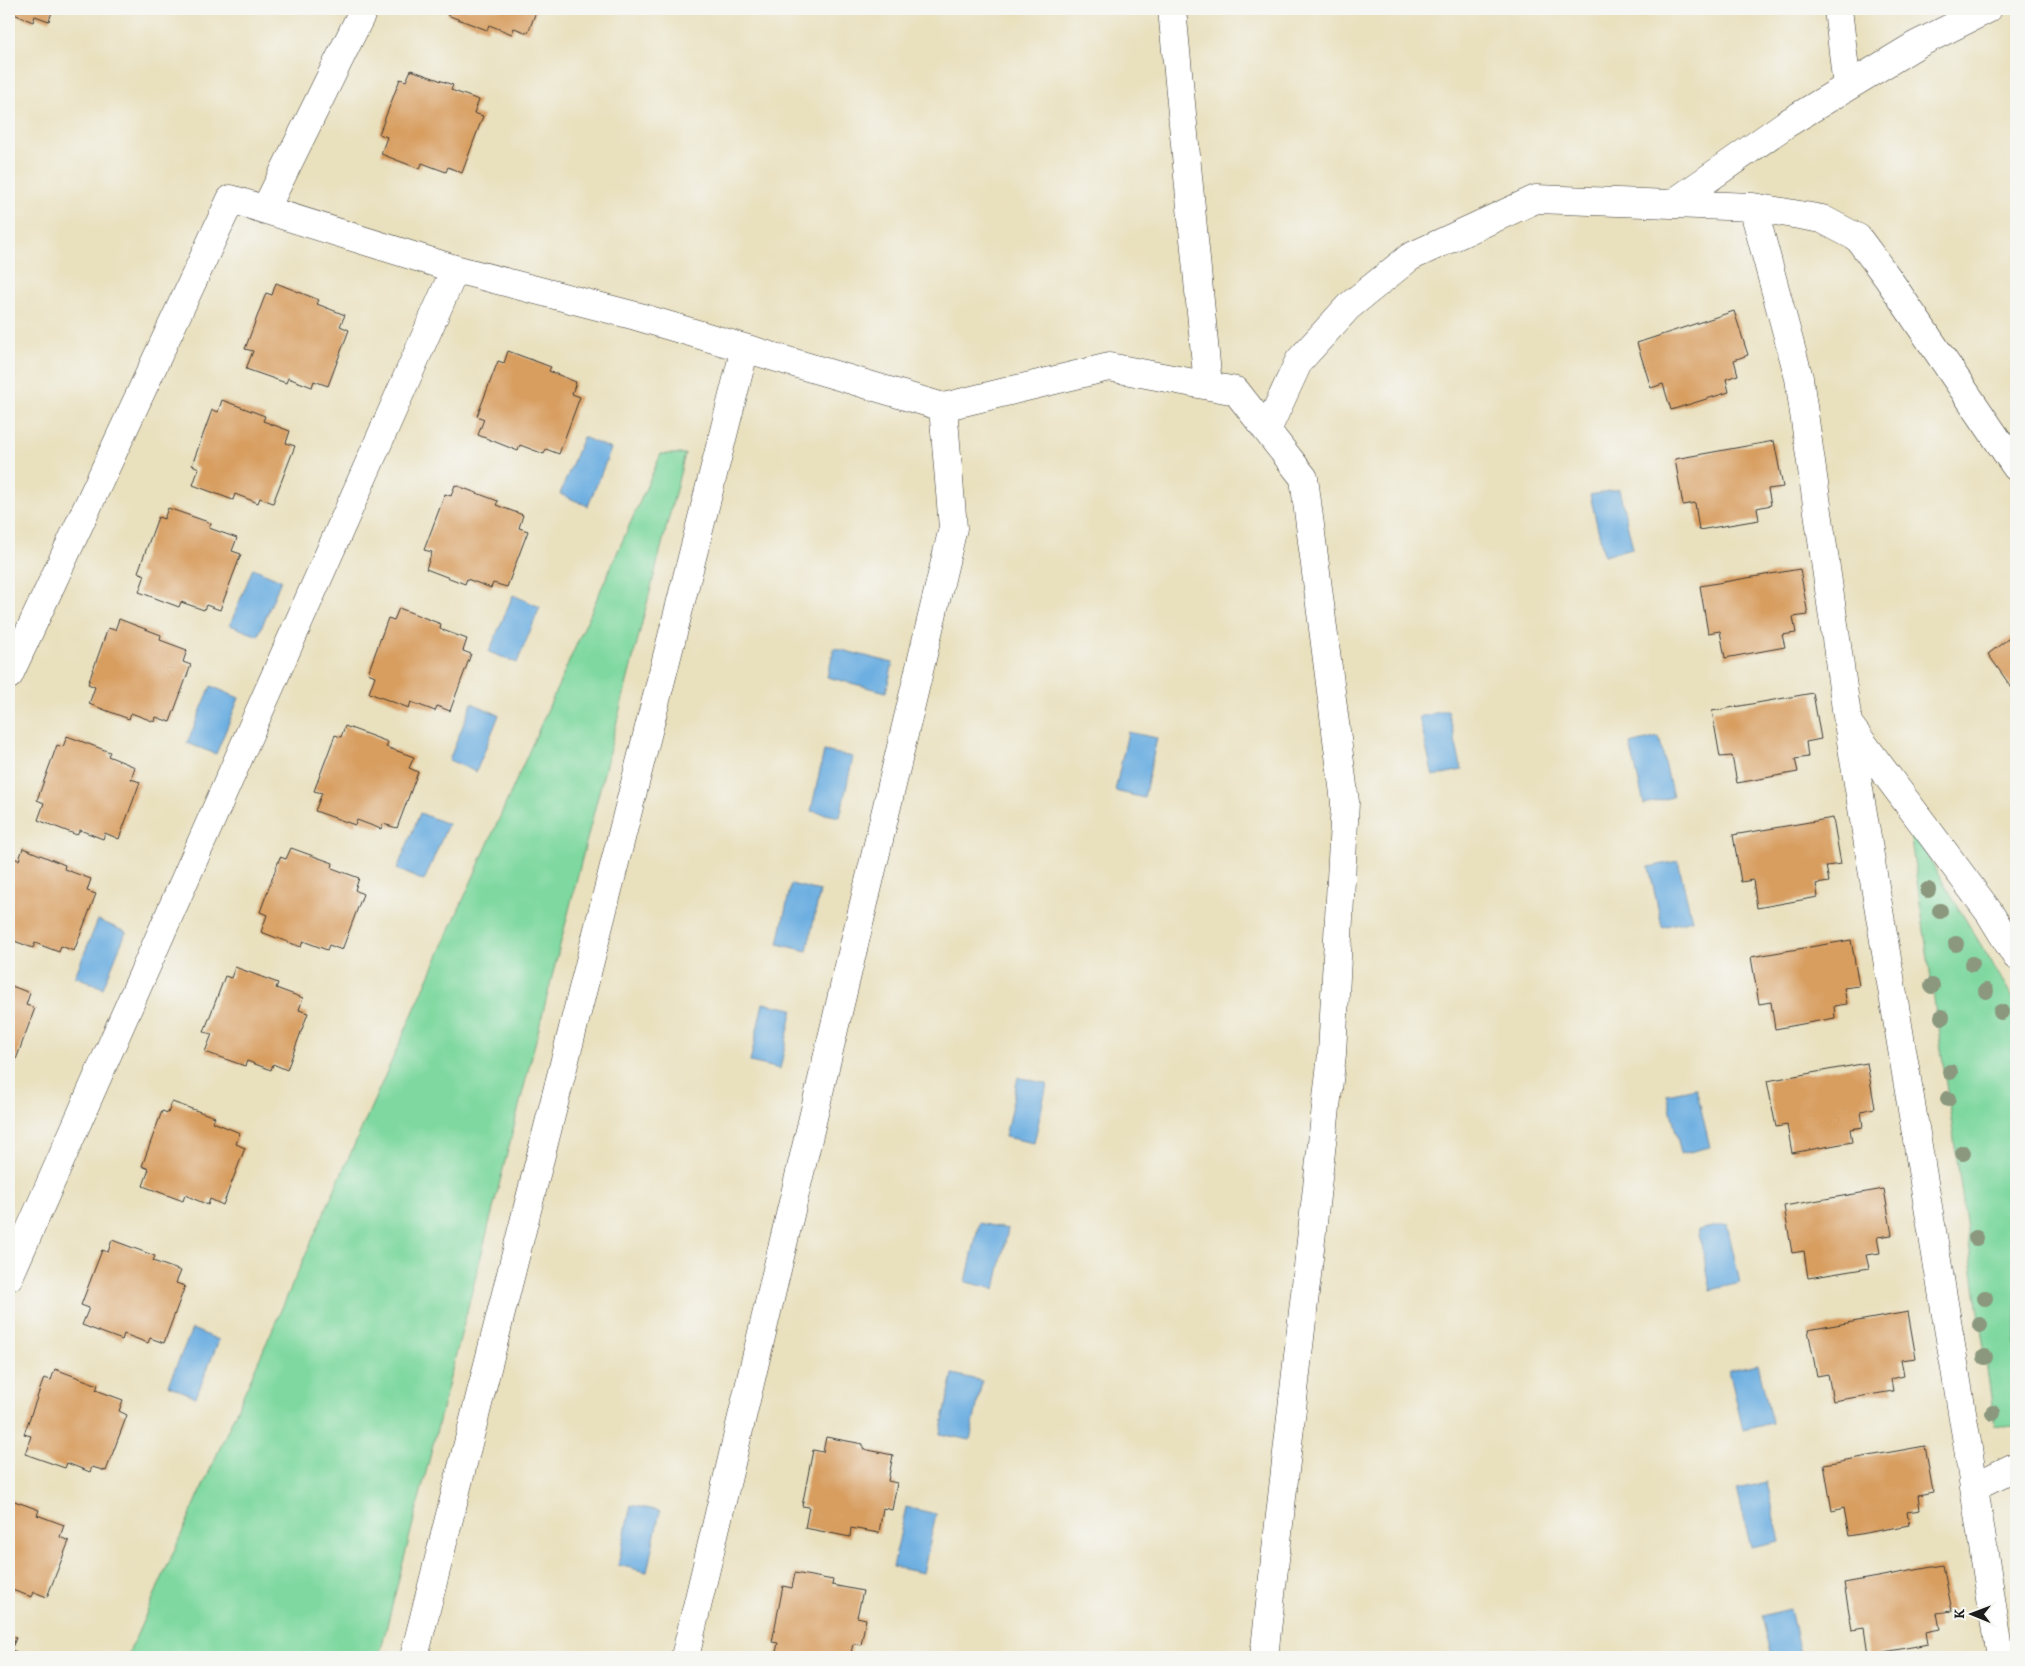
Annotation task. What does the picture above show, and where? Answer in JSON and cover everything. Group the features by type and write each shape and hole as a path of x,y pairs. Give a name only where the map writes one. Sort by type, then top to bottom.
{"street":[{"path":"265,210 364,9"},
{"path":"1172,9 1208,385"},
{"path":"1838,9 1847,87"},
{"path":"1672,204 1786,124 1916,45 1988,9"},
{"path":"1267,430 1299,361 1348,307 1410,257 1536,199 1753,207 1822,219 1858,238 1887,277 2016,467"},
{"path":"9,675 231,200 455,269 636,316 943,407 1109,367 1236,391 1304,478 1346,802 1332,1054 1264,1657"},
{"path":"1753,207 1799,378 1848,723 1974,1487 2000,1657"},
{"path":"9,1277 455,269"},
{"path":"414,1657 745,348"},
{"path":"684,1657 953,528 943,407"},
{"path":"1848,723 1989,912 2016,956"},
{"path":"1974,1487 2016,1466"}],"green space":[{"path":"661,454 685,454 379,1657 127,1657"},
{"path":"1909,826 2016,1003 2016,1427 1995,1425"}],"water":[{"path":"583,437 611,449 588,506 560,494"},
{"path":"1619,489 1633,548 1604,555 1590,495"},
{"path":"253,568 281,580 258,636 230,625"},
{"path":"513,595 540,607 517,663 489,652"},
{"path":"834,648 893,663 886,692 827,677"},
{"path":"211,686 239,698 216,754 187,743"},
{"path":"472,703 499,715 476,772 449,760"},
{"path":"1448,710 1462,770 1433,776 1419,717"},
{"path":"1128,732 1157,738 1144,798 1115,791"},
{"path":"1659,737 1673,797 1644,804 1630,744"},
{"path":"824,751 853,757 840,817 811,811"},
{"path":"420,813 448,824 424,881 397,869"},
{"path":"1678,861 1692,920 1662,927 1649,867"},
{"path":"791,884 820,891 807,951 778,944"},
{"path":"98,920 126,932 103,988 75,976"},
{"path":"763,1003 793,1009 780,1069 750,1062"},
{"path":"1018,1077 1047,1084 1034,1143 1005,1137"},
{"path":"1696,1088 1710,1147 1681,1154 1667,1094"},
{"path":"979,1223 1008,1229 995,1289 966,1282"},
{"path":"1727,1224 1740,1283 1711,1290 1698,1230"},
{"path":"192,1329 219,1340 196,1397 168,1385"},
{"path":"1758,1364 1772,1423 1743,1430 1729,1370"},
{"path":"953,1374 982,1381 970,1440 940,1434"},
{"path":"1767,1482 1780,1542 1751,1548 1737,1489"},
{"path":"631,1505 660,1511 647,1572 618,1565"},
{"path":"906,1507 936,1514 923,1573 893,1567"},
{"path":"1790,1609 1801,1657 1771,1657 1761,1616"}],"building":[{"path":"9,9 53,9 49,21 35,16 33,22 9,12"},
{"path":"449,9 537,9 528,33 514,28 512,34 489,25 487,30 447,15"},
{"path":"411,70 453,85 451,90 479,100 474,113 483,116 462,173 448,167 446,172 422,163 420,169 381,154 387,137 379,134 400,79 406,81"},
{"path":"276,283 319,300 317,304 345,315 340,326 349,330 328,386 314,381 312,387 288,378 286,383 246,369 253,351 245,349 266,293 272,295"},
{"path":"1734,311 1748,355 1734,360 1738,375 1726,379 1729,392 1671,410 1663,384 1651,388 1637,343"},
{"path":"508,351 551,367 549,371 576,382 572,394 580,397 559,454 546,449 544,454 520,445 518,451 478,435 484,419 477,416 498,361 504,363"},
{"path":"222,400 265,416 263,421 290,431 286,443 295,446 273,503 260,498 258,503 235,494 233,500 193,485 199,468 192,465 212,410 218,412"},
{"path":"1774,441 1783,487 1768,489 1771,505 1757,508 1759,520 1699,530 1695,503 1683,505 1675,459"},
{"path":"455,485 498,501 496,505 523,515 519,528 528,531 507,587 493,583 491,588 467,579 465,584 426,569 432,552 424,550 445,494 451,496"},
{"path":"168,508 211,523 209,528 237,538 232,551 241,554 220,610 206,605 204,610 181,602 179,607 139,592 145,575 138,572 158,517 164,519"},
{"path":"1800,569 1808,615 1793,617 1796,633 1782,635 1785,647 1725,658 1720,631 1708,633 1700,586"},
{"path":"399,608 441,624 440,629 467,639 463,651 471,654 450,711 437,706 435,711 411,702 409,708 369,693 375,676 368,673 388,618 394,620"},
{"path":"119,619 161,635 160,640 187,650 183,662 191,665 170,722 156,717 155,722 131,713 129,719 89,704 95,687 88,684 108,628 115,630"},
{"path":"2016,633 2016,694 1988,654"},
{"path":"1813,693 1821,739 1806,742 1808,757 1795,759 1798,772 1737,783 1732,756 1720,757 1712,711"},
{"path":"345,726 388,742 386,747 414,757 409,768 418,772 397,828 383,824 381,829 357,820 355,825 315,811 322,793 314,791 335,735 341,737"},
{"path":"67,736 110,752 108,756 135,767 131,779 140,782 119,839 105,833 103,839 80,830 77,835 38,820 44,803 37,800 57,745 63,747"},
{"path":"1833,818 1841,864 1826,866 1829,882 1816,884 1818,897 1757,908 1753,880 1741,882 1733,835"},
{"path":"23,848 65,865 64,869 91,879 87,891 96,894 74,951 61,946 59,952 35,943 33,948 9,939 9,868 13,858 19,860"},
{"path":"291,848 333,863 332,868 359,878 355,890 363,894 342,950 329,945 327,950 303,941 301,947 261,932 267,915 260,912 280,857 286,859"},
{"path":"1851,940 1859,986 1844,988 1847,1004 1834,1006 1835,1018 1775,1029 1771,1002 1759,1004 1751,957"},
{"path":"235,967 278,983 276,988 303,998 299,1010 308,1013 287,1070 273,1064 271,1070 247,1061 245,1066 205,1052 212,1034 204,1032 225,976 231,978"},
{"path":"9,985 30,993 26,1005 35,1008 14,1065 9,1063"},
{"path":"1867,1063 1875,1108 1861,1111 1863,1127 1850,1129 1852,1142 1792,1153 1787,1125 1776,1127 1767,1081"},
{"path":"172,1102 215,1117 213,1122 240,1133 236,1144 245,1148 223,1205 210,1199 208,1205 185,1195 183,1201 143,1186 149,1169 142,1166 162,1111 168,1113"},
{"path":"1884,1189 1892,1235 1877,1237 1880,1253 1866,1255 1869,1268 1808,1278 1804,1251 1792,1253 1784,1206"},
{"path":"112,1240 155,1256 153,1261 181,1271 176,1283 185,1286 164,1343 150,1338 148,1343 124,1334 122,1340 82,1325 89,1308 81,1305 102,1250 108,1252"},
{"path":"1908,1312 1916,1358 1901,1360 1904,1376 1891,1379 1893,1391 1833,1401 1828,1374 1817,1376 1808,1330"},
{"path":"55,1369 98,1385 96,1390 123,1400 119,1411 127,1415 106,1471 92,1467 90,1472 67,1463 65,1468 25,1454 31,1436 24,1434 44,1378 51,1380"},
{"path":"826,1437 863,1444 863,1449 893,1455 888,1481 897,1483 892,1510 883,1508 879,1533 851,1528 850,1537 805,1528 809,1507 802,1506 813,1450 823,1452"},
{"path":"1925,1446 1933,1492 1918,1495 1920,1510 1907,1512 1909,1525 1849,1536 1844,1508 1832,1511 1824,1464"},
{"path":"9,1499 39,1510 37,1515 64,1525 60,1537 69,1541 47,1597 34,1592 32,1597 9,1589"},
{"path":"1943,1565 1952,1611 1937,1613 1940,1629 1926,1632 1928,1644 1868,1655 1864,1628 1852,1630 1844,1583"},
{"path":"795,1573 833,1580 832,1585 863,1591 857,1617 866,1619 861,1645 853,1644 850,1657 775,1657 778,1643 772,1642 783,1586 792,1588"},
{"path":"9,1635 16,1638 11,1650 20,1653 18,1657 9,1657"}]}
